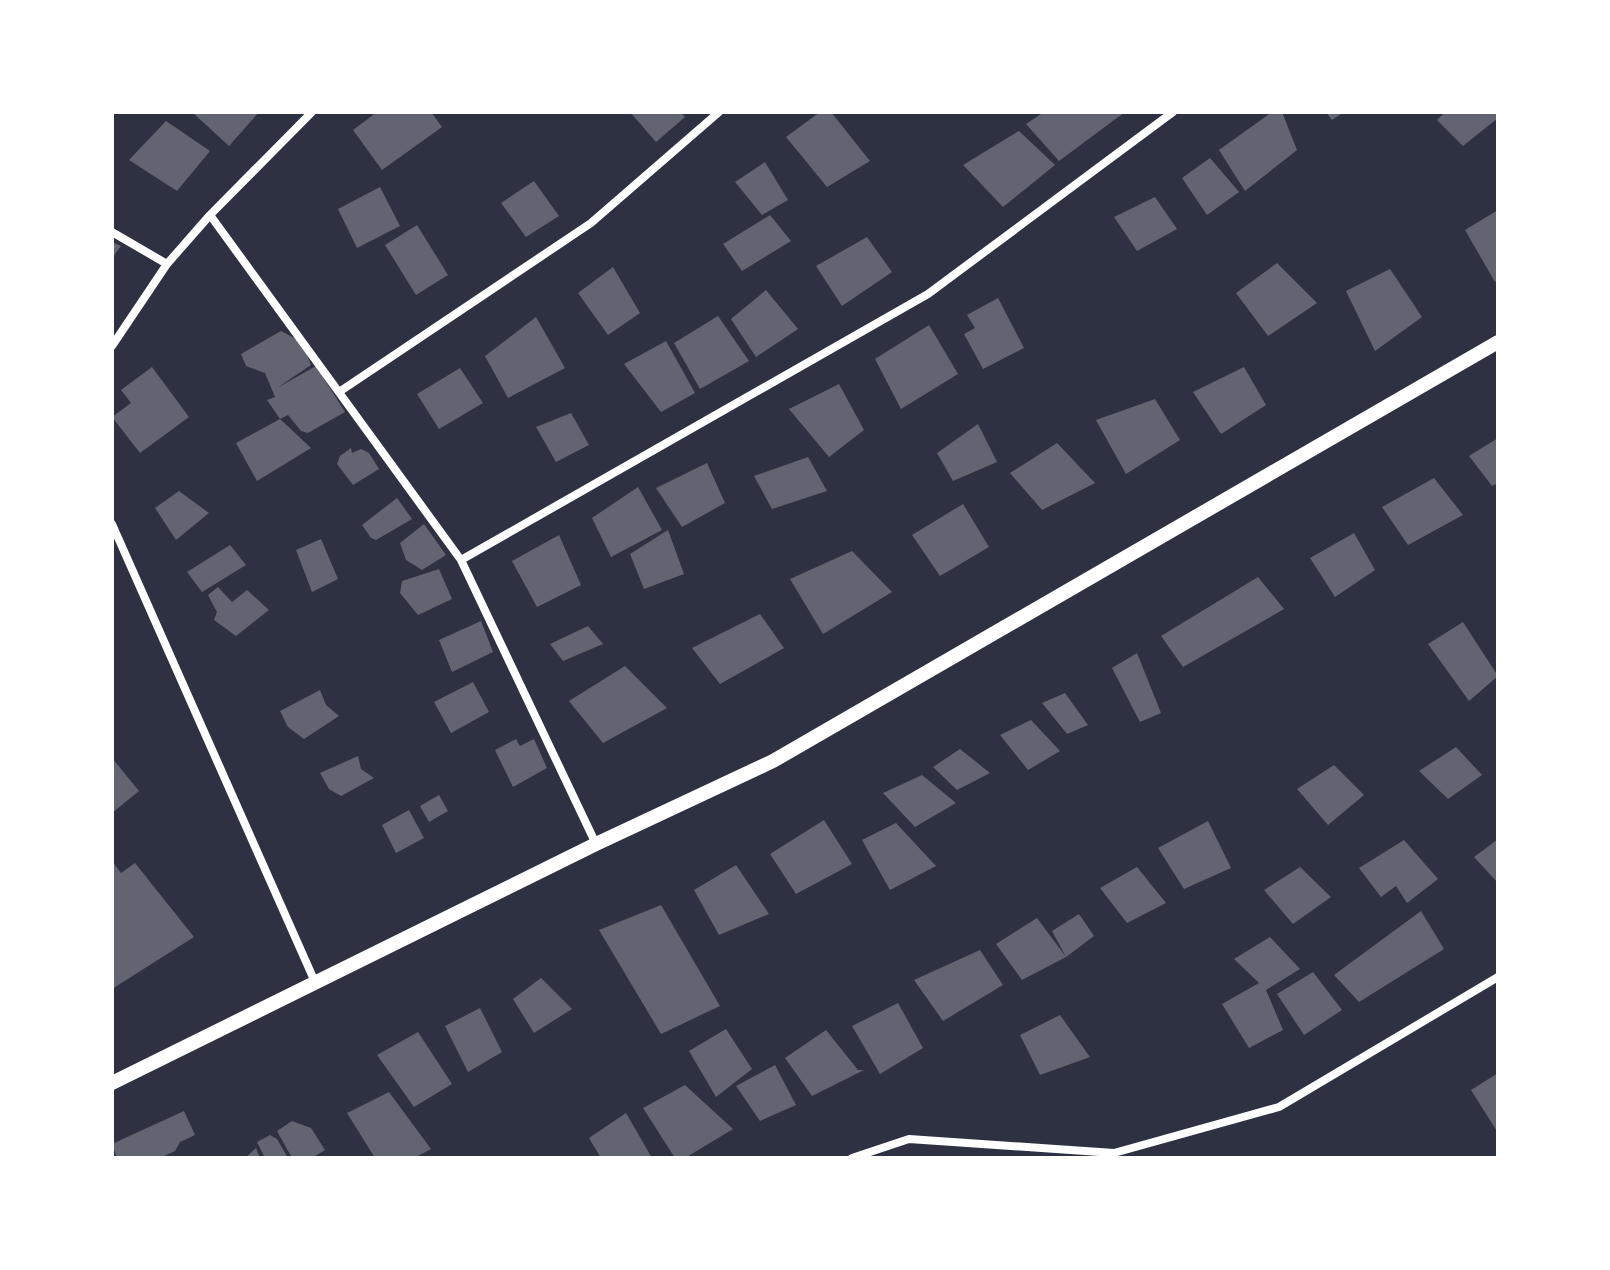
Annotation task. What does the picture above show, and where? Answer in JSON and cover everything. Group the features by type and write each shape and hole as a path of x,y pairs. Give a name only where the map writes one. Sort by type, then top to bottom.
{"street":[{"path":"112,346 167,264 210,215 312,112"},
{"path":"339,392 591,223 719,112"},
{"path":"461,560 928,294 1173,112"},
{"path":"210,215 461,560 596,844"},
{"path":"112,232 167,264"},
{"path":"112,1083 596,844 773,761 1498,342"},
{"path":"112,524 315,982"},
{"path":"852,1158 909,1139 1112,1155 1279,1107 1498,977"}],"building":[{"path":"192,112 259,112 229,146"},
{"path":"377,112 431,112 442,127 382,170 353,130"},
{"path":"630,112 680,112 685,117 656,142"},
{"path":"820,112 831,112 870,161 827,187 786,137"},
{"path":"1044,112 1125,112 1059,161 1026,124"},
{"path":"1272,112 1282,112 1297,150 1245,191 1219,150"},
{"path":"1326,112 1344,112 1332,120"},
{"path":"1445,112 1498,112 1498,118 1463,146 1437,120"},
{"path":"166,121 210,151 177,191 129,160"},
{"path":"1019,131 1055,165 1003,207 963,165"},
{"path":"1210,158 1239,192 1207,215 1182,178"},
{"path":"765,162 788,200 762,215 735,182"},
{"path":"534,181 559,216 526,237 501,203"},
{"path":"380,187 400,226 357,248 338,209"},
{"path":"1155,197 1177,229 1137,251 1114,217"},
{"path":"1498,210 1498,280 1495,282 1465,230"},
{"path":"770,215 791,241 742,271 723,244"},
{"path":"417,225 448,275 416,295 385,245"},
{"path":"867,237 892,272 842,306 816,266"},
{"path":"112,242 121,246 112,258"},
{"path":"1277,263 1317,303 1268,336 1236,293"},
{"path":"613,267 640,313 608,335 578,293"},
{"path":"1390,269 1422,317 1375,351 1346,291"},
{"path":"766,290 798,329 756,357 731,319"},
{"path":"998,298 1024,348 983,369 964,334 975,328 967,315"},
{"path":"718,316 749,361 700,389 674,343"},
{"path":"536,317 565,368 508,398 485,356"},
{"path":"929,325 958,374 901,409 875,359"},
{"path":"281,331 302,342 311,365 277,388 316,366 345,412 308,433 301,431 288,415 280,419 267,400 275,397 265,373 246,366 241,354"},
{"path":"666,341 695,393 661,412 624,364"},
{"path":"152,367 189,417 140,453 112,417 131,403 121,390"},
{"path":"1244,367 1266,405 1221,434 1193,392"},
{"path":"460,368 483,403 439,429 417,394"},
{"path":"839,384 864,430 829,457 789,409"},
{"path":"1155,399 1180,440 1126,474 1096,420"},
{"path":"571,413 589,445 556,462 536,427"},
{"path":"280,419 311,448 257,481 236,443"},
{"path":"978,424 997,462 953,481 937,453"},
{"path":"1498,438 1498,483 1492,486 1469,456"},
{"path":"1057,443 1095,483 1042,510 1010,473"},
{"path":"351,448 352,453 361,449 369,453 379,469 353,485 337,464 340,456"},
{"path":"808,457 827,491 772,509 754,476"},
{"path":"707,463 725,503 682,527 656,488"},
{"path":"1434,478 1463,515 1408,545 1382,507"},
{"path":"638,487 662,530 611,557 592,518"},
{"path":"179,491 209,513 176,540 155,508"},
{"path":"397,498 412,519 376,540 371,538 362,525"},
{"path":"963,504 989,547 940,576 912,535"},
{"path":"424,524 446,555 422,570 406,560 400,543"},
{"path":"668,530 684,574 644,589 630,554"},
{"path":"1354,533 1375,570 1335,597 1310,558"},
{"path":"559,535 581,585 537,607 512,561"},
{"path":"321,539 338,579 312,592 296,550"},
{"path":"230,545 246,565 202,592 187,572"},
{"path":"852,551 892,592 823,634 790,579"},
{"path":"439,569 452,599 418,615 400,593 402,581"},
{"path":"1258,577 1284,609 1183,667 1161,636"},
{"path":"218,587 232,602 247,590 269,610 236,636 214,620 217,612 208,595"},
{"path":"760,614 784,648 720,684 692,648"},
{"path":"481,621 493,652 452,672 439,640"},
{"path":"1463,622 1498,676 1469,701 1428,644"},
{"path":"588,626 603,644 563,661 550,644"},
{"path":"1137,653 1161,713 1140,722 1112,668"},
{"path":"625,666 667,708 603,743 569,701"},
{"path":"473,682 489,712 451,733 434,702"},
{"path":"320,690 326,705 339,716 304,739 288,727 280,711"},
{"path":"1065,693 1088,725 1067,734 1042,703"},
{"path":"1031,720 1060,751 1028,770 1000,735"},
{"path":"516,739 520,746 534,739 547,768 513,787 495,750"},
{"path":"1456,747 1482,775 1448,799 1419,771"},
{"path":"960,749 990,773 957,790 933,767"},
{"path":"358,756 361,769 374,778 341,796 329,789 320,773"},
{"path":"112,758 139,791 112,813"},
{"path":"1334,765 1364,795 1328,825 1297,789"},
{"path":"922,775 956,803 915,827 883,793"},
{"path":"439,795 448,811 429,822 420,806"},
{"path":"409,810 424,838 396,853 382,825"},
{"path":"824,820 852,864 796,894 770,854"},
{"path":"1208,821 1231,868 1184,889 1158,848"},
{"path":"896,823 936,866 890,890 862,840"},
{"path":"1498,839 1498,883 1474,857"},
{"path":"1404,840 1438,879 1407,903 1396,886 1381,897 1359,868"},
{"path":"112,861 121,873 135,863 194,937 112,989"},
{"path":"736,865 769,914 719,935 694,890"},
{"path":"1137,867 1166,903 1127,923 1100,888"},
{"path":"1300,867 1331,897 1293,924 1264,890"},
{"path":"661,905 720,1006 661,1034 599,930"},
{"path":"1421,911 1444,949 1359,1002 1334,975"},
{"path":"1079,914 1094,936 1066,957 1052,931"},
{"path":"1037,918 1066,957 1022,980 996,944"},
{"path":"1270,937 1300,969 1266,990 1283,1030 1249,1048 1222,1004 1259,983 1234,959"},
{"path":"980,950 1003,985 943,1021 914,980"},
{"path":"1313,972 1342,1010 1304,1035 1277,994"},
{"path":"541,978 572,1009 534,1033 513,999"},
{"path":"898,1003 923,1048 880,1074 852,1026"},
{"path":"480,1008 502,1052 468,1072 445,1026"},
{"path":"1060,1015 1090,1057 1040,1075 1020,1035"},
{"path":"726,1029 752,1069 716,1097 689,1051"},
{"path":"826,1030 858,1070 864,1070 812,1096 785,1058"},
{"path":"418,1032 452,1084 414,1107 377,1055"},
{"path":"775,1065 796,1105 760,1121 736,1086"},
{"path":"1498,1073 1498,1133 1471,1090"},
{"path":"685,1085 733,1129 685,1158 675,1158 643,1108"},
{"path":"389,1092 431,1149 414,1158 375,1158 347,1113"},
{"path":"184,1111 195,1135 180,1142 175,1151 160,1158 117,1158 112,1144"},
{"path":"626,1113 652,1158 601,1158 589,1138"},
{"path":"292,1121 311,1128 325,1150 312,1158 292,1158 277,1131"},
{"path":"270,1135 277,1139 288,1158 265,1158 257,1142"},
{"path":"256,1148 260,1158 245,1158"}]}
